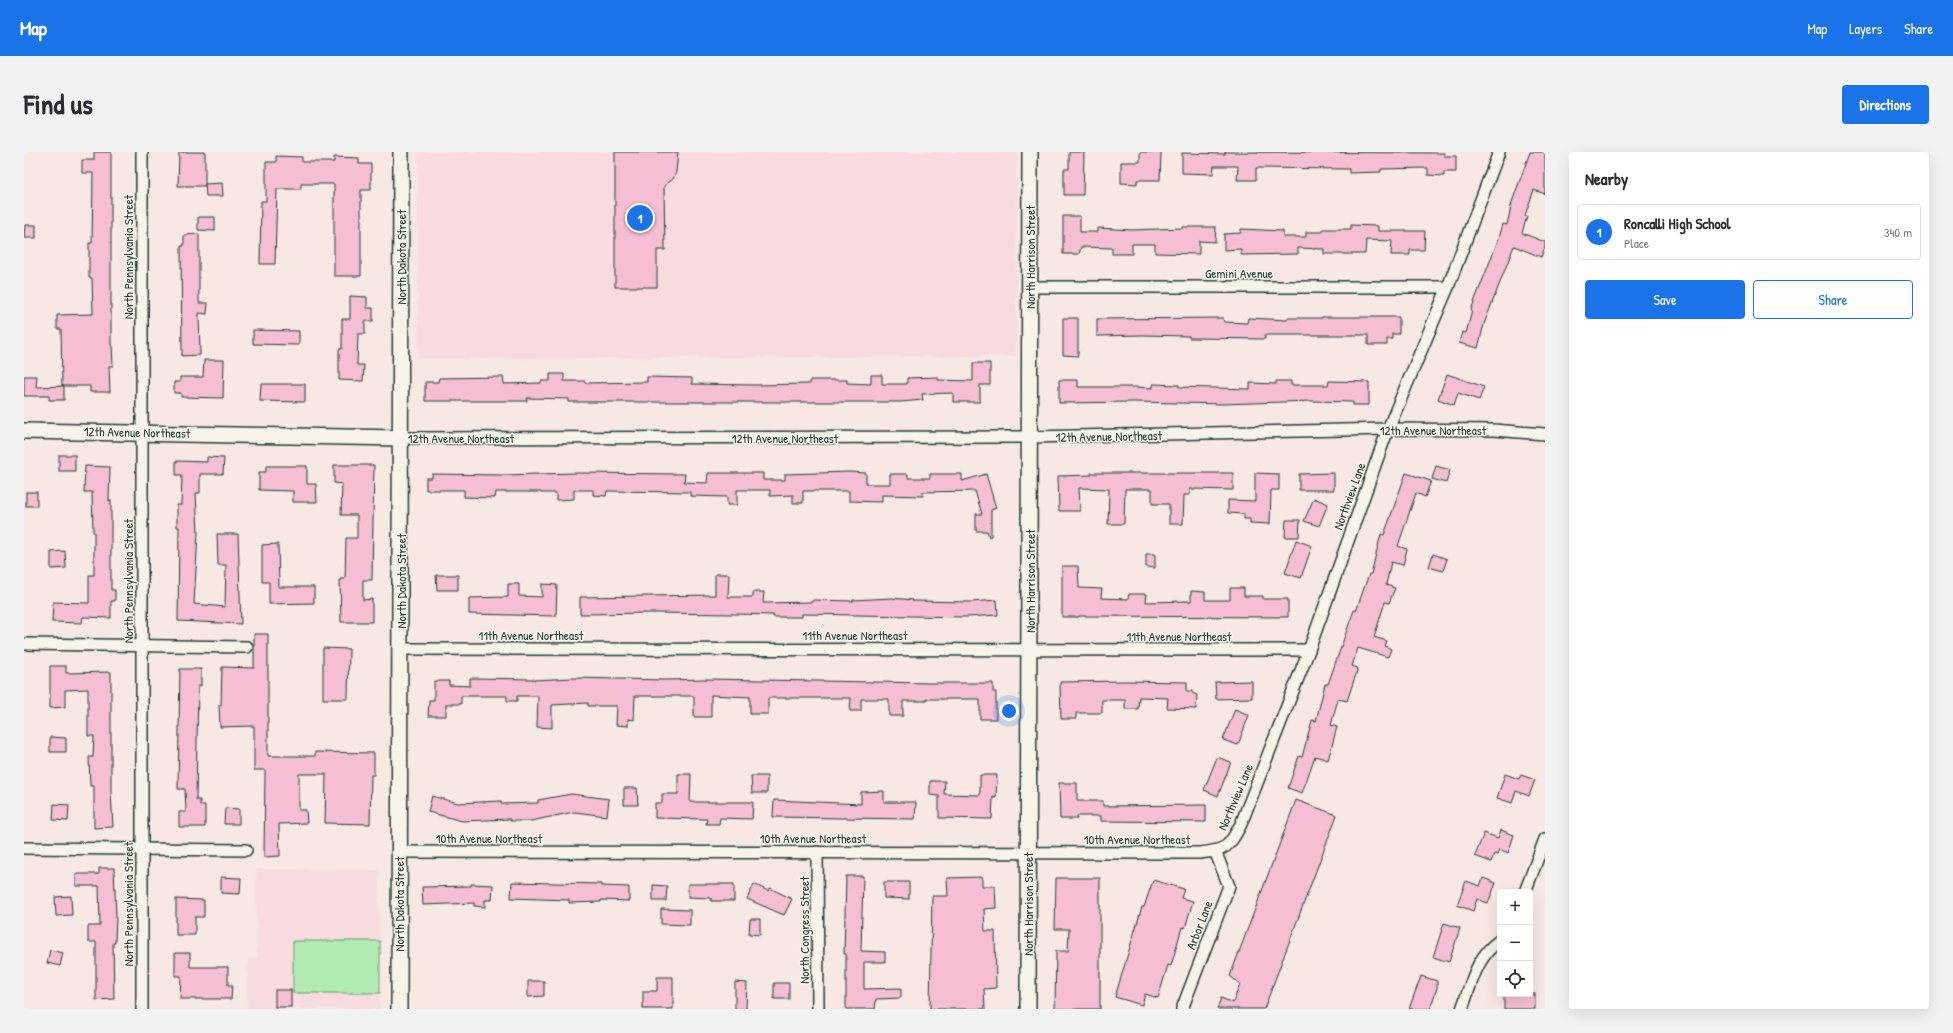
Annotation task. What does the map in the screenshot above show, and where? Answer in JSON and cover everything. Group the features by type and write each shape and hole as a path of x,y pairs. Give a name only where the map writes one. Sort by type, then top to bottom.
{"street":[{"name":"North Pennsylvania Street","path":"142,152 142,1009"},
{"name":"North Dakota Street","path":"399,1009 401,152"},
{"name":"North Harrison Street","path":"1028,1009 1030,152"},
{"name":"Northview Lane","path":"1220,849 1232,840 1241,824 1309,650 1388,429 1448,287 1499,152"},
{"name":"Gemini Avenue","path":"1029,287 1448,287"},
{"name":"12th Avenue Northeast","path":"24,431 401,438 1030,437 1388,429 1494,430 1545,434"},
{"path":"24,644 247,647"},
{"name":"11th Avenue Northeast","path":"400,649 1309,650"},
{"path":"1526,889 1545,839"},
{"path":"24,848 246,850"},
{"name":"10th Avenue Northeast","path":"400,852 817,852 1028,854 1200,853 1220,849"},
{"name":"Arbor Lane","path":"1182,1009 1229,886 1220,849"},
{"name":"North Congress Street","path":"817,852 818,1009"},
{"path":"1462,1009 1480,960 1490,947 1497,942"}],"shaded area":[{"path":"418,152 1017,152 1016,356 418,359"},
{"path":"256,869 379,870 380,1009 247,1009 248,959 257,958"}],"green space":[{"path":"293,941 380,941 380,993 293,993"}],"building":[{"path":"94,152 111,152 111,345 113,366 109,366 110,392 90,392 90,386 62,386 61,329 57,329 57,315 93,314 92,278 89,278 89,243 92,243 93,173 82,173 82,160 94,160"},
{"path":"179,152 205,152 205,186 178,186"},
{"path":"615,152 678,152 676,172 673,179 664,186 665,250 657,250 657,287 615,287"},
{"path":"1069,152 1084,152 1083,195 1064,195 1064,169 1069,169"},
{"path":"1140,152 1161,152 1160,180 1137,180 1137,184 1121,183 1121,162 1140,162"},
{"path":"1225,152 1444,153 1444,156 1456,156 1456,172 1444,172 1444,176 1428,175 1428,168 1381,169 1381,172 1349,173 1349,169 1256,168 1256,180 1237,180 1238,166 1214,166 1213,174 1182,173 1182,153 1225,154"},
{"path":"1530,152 1545,152 1545,194 1534,190 1525,215 1527,216 1522,233 1545,242 1545,247 1541,257 1514,246 1484,324 1478,348 1459,343 1462,332 1466,333 1471,310 1503,224 1507,225 1512,202"},
{"path":"276,156 302,157 302,162 334,162 334,157 359,158 359,164 371,164 371,190 361,190 361,276 334,276 334,184 301,184 301,189 277,189 275,264 260,264 261,201 266,201 266,162 276,162"},
{"path":"222,183 223,196 206,196 205,184"},
{"path":"1063,216 1080,216 1080,232 1098,232 1098,228 1132,230 1216,227 1215,242 1199,241 1199,254 1155,253 1155,244 1132,244 1132,254 1112,254 1112,248 1081,247 1079,254 1063,254"},
{"path":"198,217 215,217 215,231 198,230"},
{"path":"25,225 36,225 36,238 24,238"},
{"path":"1351,225 1378,226 1378,231 1425,231 1424,250 1410,250 1410,255 1391,255 1392,241 1366,240 1365,254 1324,254 1324,249 1298,248 1298,254 1241,255 1241,249 1224,250 1224,234 1241,233 1241,229 1283,231 1283,237 1306,237 1306,232 1323,232 1323,229 1351,229"},
{"path":"199,234 199,303 208,303 207,314 199,313 200,355 182,356 181,246 184,246 184,235"},
{"path":"350,296 367,297 367,308 373,308 373,321 365,321 365,334 358,334 357,365 364,365 363,381 339,380 339,349 342,349 342,319 350,319"},
{"path":"1399,317 1399,334 1392,334 1392,339 1387,339 1387,345 1368,345 1368,335 1265,335 1265,339 1189,338 1189,336 1142,335 1097,336 1097,319 1223,318 1224,322 1247,323 1248,318 1287,320 1287,318"},
{"path":"1063,318 1078,318 1078,356 1063,355"},
{"path":"253,330 299,331 299,345 253,344"},
{"path":"204,360 224,360 223,398 181,397 181,393 174,393 174,382 180,382 180,377 203,377"},
{"path":"973,363 990,363 990,385 980,385 980,402 953,402 953,393 922,394 923,400 901,402 569,402 569,399 527,398 527,401 425,401 425,382 438,382 439,378 503,377 504,384 541,383 541,381 550,381 550,374 564,374 564,381 585,381 585,383 647,382 647,377 692,378 692,384 754,385 810,384 810,380 847,380 847,383 871,384 871,375 882,375 882,384 907,384 907,378 938,377 938,380 973,381"},
{"path":"1447,374 1484,387 1479,400 1458,393 1454,405 1438,399"},
{"path":"24,376 37,376 36,387 64,386 64,400 49,400 49,396 24,396"},
{"path":"1059,380 1078,380 1078,387 1153,388 1153,384 1179,385 1179,387 1250,389 1250,383 1276,384 1276,381 1291,381 1291,385 1328,385 1329,381 1369,382 1369,405 1353,405 1353,402 1312,401 1223,404 1134,402 1059,403"},
{"path":"261,384 305,384 305,402 260,401"},
{"path":"59,455 75,455 75,471 59,471"},
{"path":"207,457 224,458 223,474 200,474 200,493 196,493 198,533 194,604 225,607 226,565 218,565 217,534 238,534 241,624 178,621 179,527 177,527 177,505 181,505 182,475 176,475 176,461 207,462"},
{"path":"334,465 374,465 372,580 363,580 363,600 372,599 372,622 341,622 340,579 345,579 346,538 357,538 357,515 341,515 342,484 334,483"},
{"path":"85,466 110,467 109,501 111,500 111,590 115,590 115,601 111,601 111,618 83,617 82,623 52,622 53,602 89,603 89,575 94,575 94,532 92,492 84,492"},
{"path":"266,466 307,466 307,484 316,484 317,502 293,502 293,491 259,490 259,472 266,472"},
{"path":"1436,466 1450,470 1446,483 1432,479"},
{"path":"849,472 866,473 866,484 890,484 890,474 908,474 908,478 930,478 930,474 962,474 962,481 986,474 996,508 991,510 991,536 989,537 987,531 976,531 976,514 982,514 975,491 923,492 923,496 882,495 882,502 849,501 849,491 803,491 803,503 793,503 793,495 770,496 770,490 737,490 737,505 727,505 727,497 690,496 690,492 607,491 606,496 593,495 593,490 574,490 574,499 556,500 556,493 496,492 495,498 464,497 464,490 426,490 426,478 432,478 432,474 685,474 684,482 707,483 708,473 763,473 763,480 785,480 785,474"},
{"path":"1091,473 1233,473 1233,490 1190,489 1190,495 1184,495 1183,524 1169,524 1169,504 1152,504 1152,489 1125,489 1124,524 1108,524 1109,489 1079,488 1080,511 1059,511 1058,476 1091,475"},
{"path":"1255,473 1279,474 1279,490 1271,490 1270,524 1250,523 1250,519 1244,519 1244,514 1228,513 1228,500 1255,501"},
{"path":"1334,473 1334,490 1299,490 1299,474"},
{"path":"1406,473 1431,481 1425,497 1416,493 1398,546 1407,549 1403,565 1391,562 1386,585 1395,588 1389,603 1385,602 1374,637 1387,641 1385,646 1391,649 1388,657 1358,648 1352,666 1358,668 1347,701 1338,699 1331,725 1337,727 1328,760 1315,756 1302,793 1288,788 1299,756 1302,757 1312,720 1316,721 1325,684 1328,684 1354,610 1356,611 1369,574 1371,574 1381,534 1384,535"},
{"path":"26,492 37,492 37,506 26,506"},
{"path":"1314,498 1328,504 1319,526 1304,521"},
{"path":"1286,520 1300,520 1299,537 1285,537"},
{"path":"1296,540 1312,546 1301,578 1285,573"},
{"path":"278,544 279,587 314,587 314,603 269,604 269,582 262,582 262,545"},
{"path":"65,551 66,568 51,569 51,552"},
{"path":"1146,554 1155,554 1155,568 1146,567"},
{"path":"1433,554 1447,559 1443,571 1429,567"},
{"path":"1062,566 1078,566 1079,588 1102,589 1101,598 1128,599 1129,594 1147,594 1146,602 1191,601 1191,591 1205,592 1205,600 1230,600 1230,588 1244,588 1244,596 1263,596 1263,599 1288,599 1288,617 1062,617"},
{"path":"715,574 729,574 728,597 753,597 753,592 764,592 763,603 812,602 813,600 853,601 892,598 913,600 912,601 971,602 997,600 998,615 967,617 802,614 802,617 773,617 773,615 736,614 580,614 580,597 715,595"},
{"path":"436,575 458,575 458,590 437,590"},
{"path":"508,584 519,584 519,596 542,597 542,584 557,585 556,616 469,614 469,598 508,597"},
{"path":"254,634 268,634 268,756 315,756 315,752 374,753 374,775 371,775 370,824 325,823 326,774 299,774 299,810 306,810 307,823 279,824 280,856 264,857 265,770 254,770 254,726 220,727 219,705 221,705 222,667 254,668"},
{"path":"323,648 349,649 348,699 323,699"},
{"path":"50,666 66,666 66,673 111,672 111,791 113,827 94,828 94,786 90,786 89,757 93,757 94,736 88,736 88,689 65,690 65,707 50,708"},
{"path":"180,669 201,669 201,686 198,686 196,800 200,800 200,805 205,805 205,827 179,827 179,812 186,812 185,789 178,789"},
{"path":"470,678 534,680 573,678 993,683 993,692 996,692 996,719 980,719 980,699 926,699 926,701 903,701 903,716 889,716 889,699 861,699 861,711 850,711 851,698 768,698 768,714 750,714 750,697 711,695 711,717 694,717 694,696 635,696 634,720 628,719 628,726 616,725 617,706 588,706 588,703 552,705 552,728 537,727 538,696 517,696 517,701 507,701 507,696 461,696 461,704 446,704 446,716 428,716 429,700 434,700 434,681 449,681 449,685 470,686"},
{"path":"1252,681 1252,698 1216,699 1215,682"},
{"path":"1060,682 1187,682 1187,691 1193,691 1192,693 1197,695 1196,709 1167,708 1168,698 1139,697 1138,709 1125,709 1125,700 1102,700 1102,713 1076,713 1076,719 1061,719"},
{"path":"1235,709 1249,715 1238,745 1223,740"},
{"path":"50,737 66,738 66,752 50,752"},
{"path":"1217,757 1231,762 1218,796 1204,790"},
{"path":"678,774 691,774 690,802 753,802 752,819 720,818 719,824 706,824 707,819 655,818 655,803 662,803 662,794 678,794"},
{"path":"1505,774 1519,779 1521,775 1535,780 1529,796 1516,791 1512,803 1497,798"},
{"path":"980,775 997,775 996,798 993,797 992,819 939,818 939,796 930,795 930,781 945,781 944,794 980,795"},
{"path":"751,776 767,776 767,793 752,793"},
{"path":"1059,783 1077,783 1077,801 1103,801 1103,806 1206,805 1206,822 1101,821 1101,816 1077,816 1077,819 1060,819"},
{"path":"624,788 637,788 638,805 624,805"},
{"path":"884,791 884,802 916,802 915,819 773,817 774,800 861,804 861,792"},
{"path":"571,794 609,799 607,816 574,812 531,821 510,821 510,819 462,821 428,812 432,796 458,803 501,801 501,804 538,803 538,800"},
{"path":"1296,800 1337,815 1264,1009 1217,1009 1221,998 1233,1003 1240,984 1230,976"},
{"path":"54,804 69,805 68,821 53,820"},
{"path":"225,808 239,809 239,824 224,824"},
{"path":"1501,830 1514,835 1508,853 1499,849 1497,855 1494,854 1491,862 1475,856 1484,833 1498,838"},
{"path":"99,868 114,868 116,916 115,943 113,943 114,999 96,1000 96,942 88,942 88,926 100,926 99,886 76,886 76,874 99,874"},
{"path":"846,876 863,876 861,951 885,952 885,962 864,962 864,989 901,988 901,998 876,999 875,1009 846,1009 846,954 844,954"},
{"path":"221,877 241,878 240,894 221,893"},
{"path":"982,877 982,886 995,886 996,908 984,909 985,931 995,931 996,988 984,989 985,1009 930,1009 932,896 948,896 947,878"},
{"path":"1056,878 1100,878 1100,1009 1055,1009 1056,951 1068,951 1069,929 1055,929"},
{"path":"1483,878 1496,883 1488,903 1477,899 1473,911 1457,905 1466,881 1480,886"},
{"path":"1153,880 1184,889 1181,898 1193,901 1185,928 1182,927 1171,966 1168,965 1158,998 1145,994 1142,1005 1115,997 1142,907 1144,907"},
{"path":"512,882 601,884 601,886 629,887 629,901 601,900 601,902 569,903 569,900 511,898"},
{"path":"884,882 909,882 909,899 884,898"},
{"path":"471,884 493,885 492,900 485,900 485,907 474,906 474,903 423,905 422,887 471,886"},
{"path":"688,884 734,884 734,901 711,901 711,898 688,897"},
{"path":"754,884 768,891 770,888 792,899 784,915 747,899"},
{"path":"653,885 667,886 666,901 653,901"},
{"path":"71,896 72,915 56,916 55,897"},
{"path":"176,899 204,900 204,917 195,917 195,935 176,935"},
{"path":"661,909 690,910 690,925 661,924"},
{"path":"750,919 760,919 760,935 749,934"},
{"path":"1444,923 1460,928 1449,962 1433,957"},
{"path":"50,950 63,953 60,966 47,963"},
{"path":"175,953 190,953 190,967 228,967 228,985 232,985 231,999 180,999 181,976 175,976"},
{"path":"1421,976 1437,981 1437,988 1430,1009 1409,1009"},
{"path":"657,977 673,977 673,1009 643,1009 643,991 657,991"},
{"path":"528,981 544,981 544,996 528,997"},
{"path":"735,982 747,983 746,1009 735,1009"},
{"path":"774,983 789,983 789,999 774,999"},
{"path":"275,990 291,990 291,1007 275,1007"},
{"path":"1533,994 1535,994 1535,1009 1504,1009 1504,997 1533,997"}],"place":[{"name":"Roncalli High School","path":"640,218"}]}
